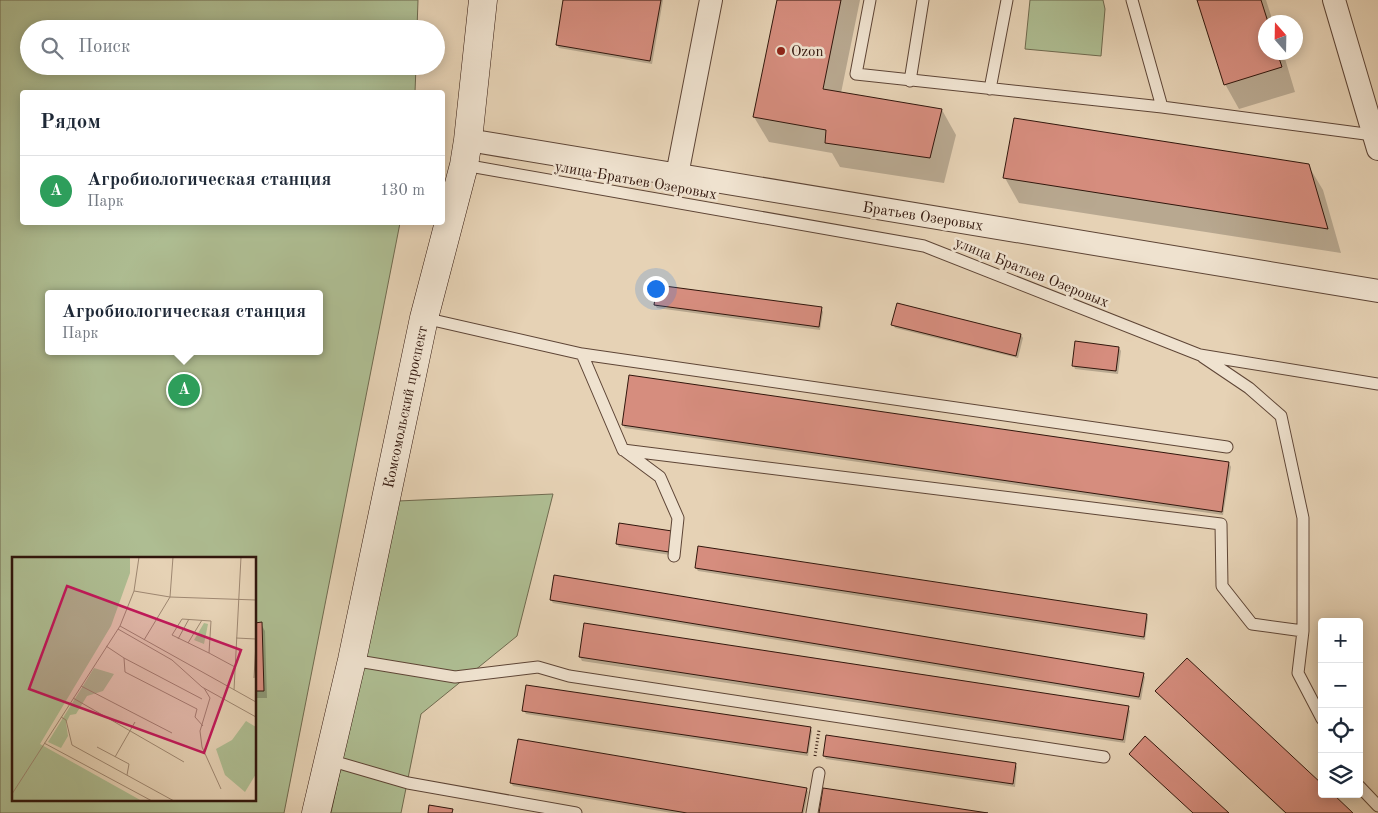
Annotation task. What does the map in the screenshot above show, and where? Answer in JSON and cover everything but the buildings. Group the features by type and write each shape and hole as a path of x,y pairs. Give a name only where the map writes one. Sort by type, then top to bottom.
{"street":[{"name":"Комсомольский проспект","path":"316,813 352,660 424,318 466,153 482,0"},
{"path":"677,175 711,0"},
{"path":"1334,0 1376,142"},
{"name":"Братьев Озеровых","path":"466,153 677,175 1378,291"}],"lane":[{"path":"870,0 856,74 1162,107 1376,142"},
{"path":"910,81 923,0"},
{"path":"990,89 1007,0"},
{"path":"1132,0 1162,107"},
{"name":"улица Братьев Озеровых","path":"466,153 924,246 1200,355 1378,384"},
{"path":"424,318 582,354 1227,447"},
{"path":"582,354 623,450 660,477 678,518 674,556"},
{"path":"1200,355 1249,388 1280,416 1303,518 1302,631 1298,673 1318,712"},
{"path":"623,450 1221,524 1222,586 1252,624 1302,631"},
{"path":"352,660 455,677 538,667 569,676 1104,757"},
{"path":"328,760 408,783 576,813"},
{"path":"812,813 819,773"},
{"path":"1363,790 1378,806"}],"path":[{"path":"819,773 815,759 821,714"}],"green space":[{"path":"0,0 418,0 417,20 20,20 20,75 416,75 415,90 20,90 20,225 400,225 284,813 0,813"},
{"path":"1030,0 1103,0 1105,9 1101,56 1025,49"},
{"path":"553,494 517,636 421,714 401,813 331,813 398,501"}],"place":[{"name":"Ozon","path":"781,51"},
{"name":"Агробиологическая станция","path":"184,390"}]}
